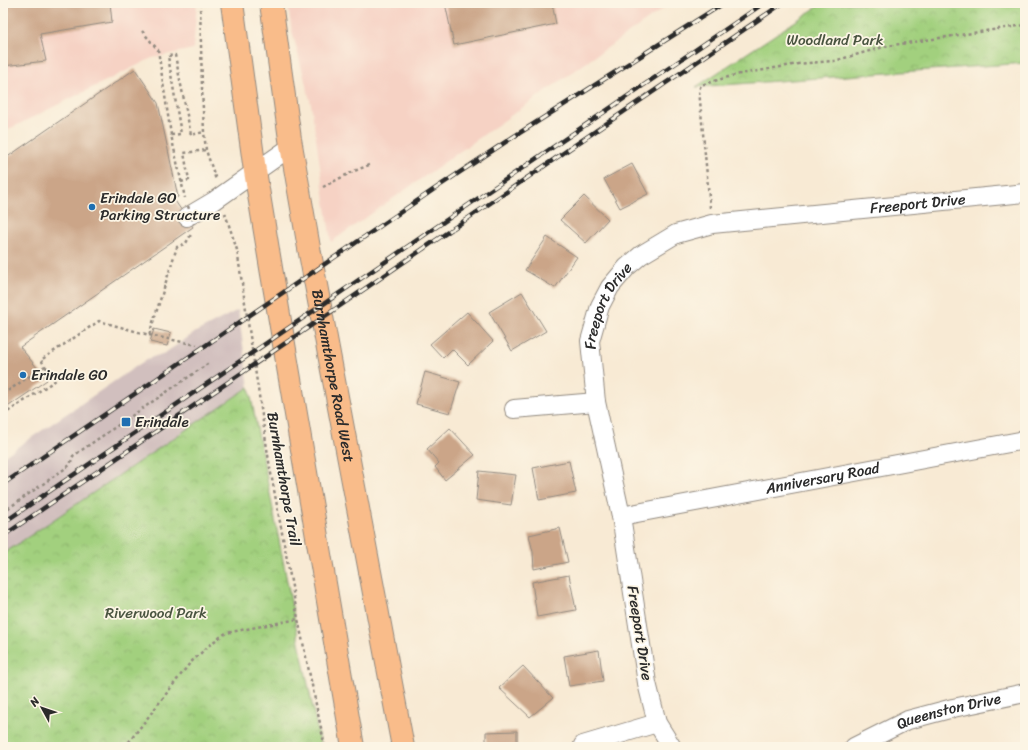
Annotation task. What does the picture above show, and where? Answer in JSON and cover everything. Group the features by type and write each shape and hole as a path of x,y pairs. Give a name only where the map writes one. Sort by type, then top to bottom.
{"main road":[{"path":"232,3 255,171 353,747"},
{"name":"Burnhamthorpe Road West","path":"271,3 309,248 403,747"}],"street":[{"path":"190,219 255,171 292,146"},
{"name":"Freeport Drive","path":"672,747 657,723 647,684 621,516 596,402 590,342 600,306 610,287 627,267 640,255 676,234 712,224 1025,193"},
{"path":"514,409 596,402"},
{"name":"Anniversary Road","path":"621,516 1025,440"},
{"name":"Queenston Drive","path":"858,746 908,720 953,708 1025,693"},
{"path":"583,745 657,723"}],"path":[{"path":"200,3 204,132 206,150 217,183"},
{"path":"712,224 699,90 702,85 735,75 798,64 834,61 887,46 1025,25"},
{"path":"142,31 158,50 171,135 190,219 186,243 177,247 148,335"},
{"path":"171,135 181,134 168,56 175,55 191,135 204,132"},
{"path":"181,182 189,180 184,153 206,150"},
{"path":"323,187 369,165"},
{"name":"Burnhamthorpe Trail","path":"226,214 237,250 270,468 298,619 325,747"},
{"path":"3,415 56,380 41,360 99,321 148,335 197,345"},
{"path":"68,458 208,363"},
{"path":"3,394 45,366"},
{"path":"3,512 70,465 73,456"},
{"path":"125,747 190,663 213,642 226,633 298,619"}],"shaded area":[{"path":"3,3 197,3 193,49 152,58 3,132"},
{"path":"288,3 671,3 331,242 311,104 291,27"},
{"name":"Erindale","path":"238,310 249,387 3,554 3,457 147,359 165,353 196,332"}],"green space":[{"name":"Woodland Park","path":"823,3 1025,3 1025,63 696,87"},
{"name":"Riverwood Park","path":"249,387 321,747 3,747 3,554"}],"building":[{"path":"3,3 110,3 112,22 40,34 46,61 3,66"},
{"path":"445,3 552,3 556,24 454,45"},
{"name":"Erindale GO Parking Structure","path":"135,69 158,103 178,197 173,198 193,227 20,347 47,380 3,410 3,160"},
{"path":"632,164 648,194 620,208 604,179"},
{"path":"584,196 608,219 586,243 560,220"},
{"path":"547,237 577,257 555,288 525,270"},
{"path":"522,292 546,331 512,351 489,312"},
{"path":"467,312 493,341 468,365 452,349 443,358 430,344"},
{"path":"154,329 171,333 167,346 150,342"},
{"path":"425,372 460,382 450,413 416,404"},
{"path":"450,428 475,455 445,480 435,467 439,463 427,449"},
{"path":"569,461 576,493 539,500 533,468"},
{"path":"479,471 516,475 511,505 476,500"},
{"path":"560,528 568,562 534,569 533,552 529,535"},
{"path":"569,575 576,610 537,617 532,582"},
{"path":"599,650 603,681 569,686 564,656"},
{"path":"523,666 553,698 530,717 499,688"},
{"path":"517,731 517,747 486,747 486,732"}],"railway":[{"path":"3,484 433,190 510,139 724,3"},
{"path":"3,523 764,3"},
{"path":"3,536 783,3"}],"place":[{"name":"Erindale GO Parking Structure","path":"92,207"},
{"name":"Erindale GO","path":"23,375"},
{"name":"Erindale","path":"126,422"}]}
